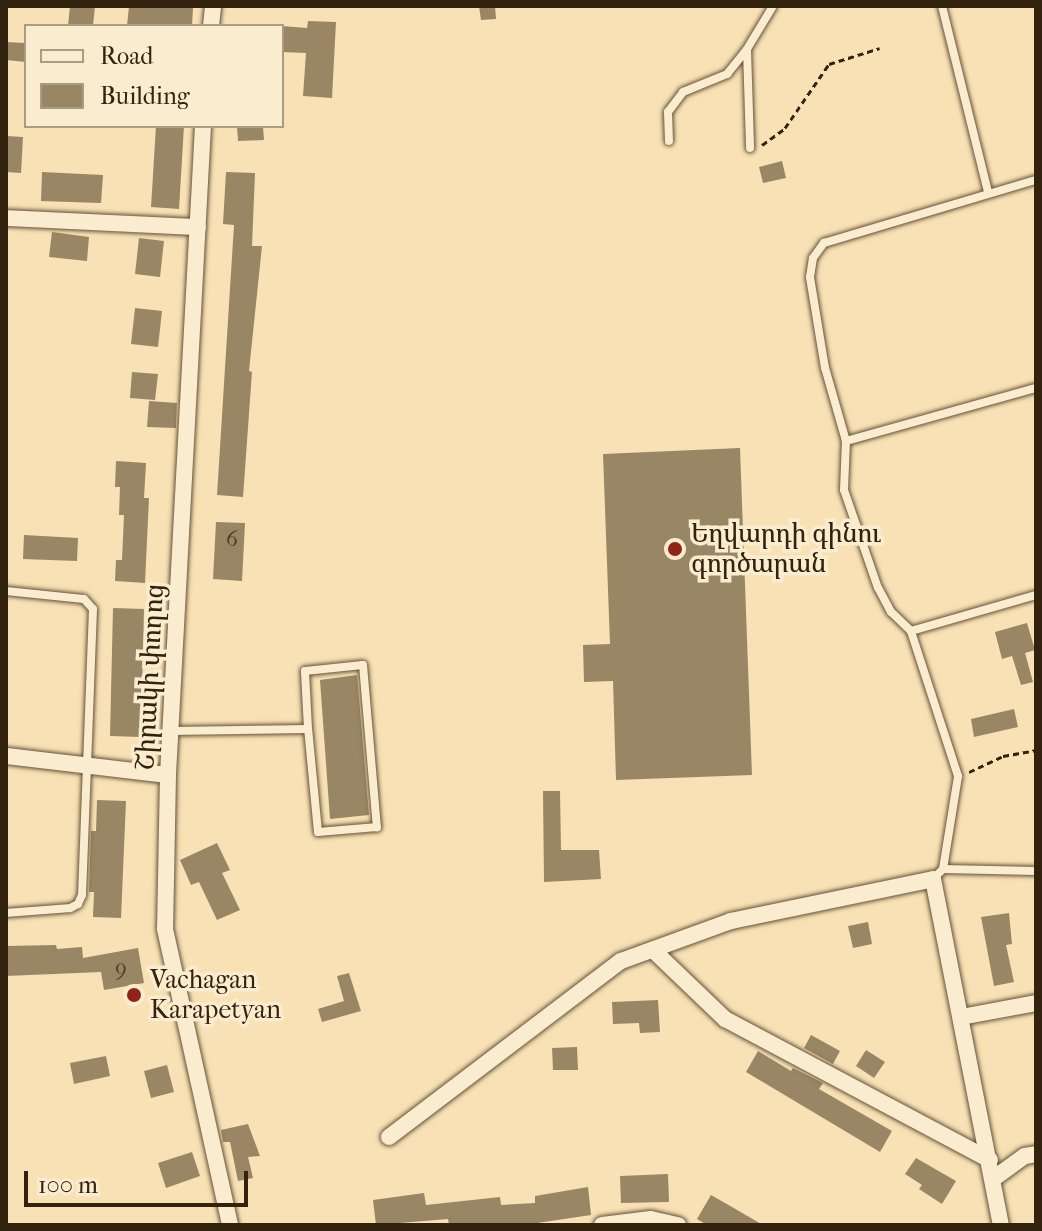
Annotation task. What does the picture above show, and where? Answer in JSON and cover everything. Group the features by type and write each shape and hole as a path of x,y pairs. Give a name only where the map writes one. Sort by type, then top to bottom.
{"street":[{"name":"Շիրակի փողոց","path":"203,128 168,775 165,929 230,1225"},
{"path":"6,218 198,227"},
{"path":"6,756 168,775"},
{"path":"389,1137 621,961 731,921 938,874 961,1017 1001,1225"},
{"path":"653,950 725,1019 877,1103 990,1160"},
{"path":"961,1017 1036,1003"},
{"path":"993,1179 1025,1156 1036,1154"},
{"path":"602,1225 651,1219 678,1225"}],"lane":[{"path":"669,141 668,112 683,92 727,74 747,49 773,6"},
{"path":"942,6 988,192"},
{"path":"747,49 750,148"},
{"path":"1036,180 824,243 813,258 810,277 825,368 846,441 844,490 878,588 891,612 911,631 958,776 938,874 1036,871"},
{"path":"846,441 1036,388"},
{"path":"6,591 84,599 93,609 82,895 78,904 70,908 6,913"},
{"path":"911,631 1036,595"},
{"path":"363,665 377,827 318,832 308,729 305,671 363,665"},
{"path":"171,731 308,729"}],"path":[{"path":"750,148 767,144 785,128 829,64 880,48"},
{"path":"958,776 1003,756 1036,750"}],"building":[{"path":"70,6 95,6 93,24 68,24"},
{"path":"129,6 193,8 192,24 127,24"},
{"path":"479,6 495,6 496,19 481,20"},
{"path":"308,21 336,22 332,98 303,96 306,53 284,52 284,26 307,28"},
{"path":"6,42 24,43 24,62 6,60"},
{"path":"156,128 184,128 179,209 151,207"},
{"path":"237,128 263,128 264,140 238,141"},
{"path":"6,136 23,137 21,173 6,172"},
{"path":"782,161 786,178 763,183 759,167"},
{"path":"42,172 103,175 101,203 41,201"},
{"path":"226,172 255,173 252,246 262,246 249,371 252,372 243,497 217,495 234,225 223,224"},
{"path":"52,232 89,237 87,261 49,257"},
{"path":"139,238 164,241 160,277 135,274"},
{"path":"135,308 162,311 158,347 131,344"},
{"path":"132,372 158,374 155,400 130,398"},
{"path":"149,401 177,403 176,428 147,427"},
{"name":"Եղվարդի գինու գործարան","path":"740,448 752,775 616,780 613,681 584,682 583,645 610,644 603,454"},
{"path":"116,461 146,463 144,498 149,498 145,583 115,581 116,560 122,560 124,515 119,515 120,487 115,487"},
{"path":"216,522 245,523 242,581 213,579"},
{"path":"24,535 78,538 77,561 23,559"},
{"path":"113,608 144,609 141,737 110,736"},
{"path":"1027,623 1035,650 1025,653 1033,682 1021,685 1012,656 1002,659 995,632"},
{"path":"357,675 369,815 330,819 320,680"},
{"path":"1014,709 1018,727 974,737 971,719"},
{"path":"543,791 560,791 561,850 599,850 601,879 544,882"},
{"path":"97,800 126,801 121,918 93,917 94,892 89,892 91,831 96,831"},
{"path":"217,843 230,870 222,873 240,910 217,920 199,882 191,885 180,860"},
{"path":"1009,913 1012,944 1006,945 1014,982 994,986 981,917"},
{"path":"868,922 872,944 853,948 848,926"},
{"path":"56,945 57,949 82,947 83,958 138,948 144,983 104,990 101,972 6,976 6,946"},
{"path":"349,973 361,1011 322,1022 318,1009 344,1001 337,976"},
{"path":"658,1000 660,1032 640,1033 639,1023 613,1024 612,1002"},
{"path":"811,1035 840,1051 833,1064 804,1048"},
{"path":"577,1047 578,1070 553,1070 552,1048"},
{"path":"866,1050 885,1062 874,1078 856,1066"},
{"path":"758,1051 791,1071 793,1068 823,1083 819,1089 892,1131 880,1152 746,1072"},
{"path":"106,1056 110,1076 74,1084 70,1063"},
{"path":"167,1065 174,1092 151,1098 144,1071"},
{"path":"248,1124 260,1156 248,1157 253,1178 238,1181 230,1142 223,1142 221,1130"},
{"path":"192,1152 200,1176 166,1188 158,1163"},
{"path":"916,1158 956,1181 942,1204 919,1189 922,1185 905,1174"},
{"path":"668,1174 669,1202 621,1203 620,1176"},
{"path":"588,1187 591,1215 524,1225 449,1225 448,1219 376,1225 373,1200 424,1193 426,1205 500,1197 501,1205 535,1203 535,1196"},
{"path":"711,1195 763,1225 707,1225 697,1219"}],"place":[{"name":"Եղվարդի գինու գործարան","path":"675,549"},
{"name":"Vachagan Karapetyan","path":"134,995"}]}
